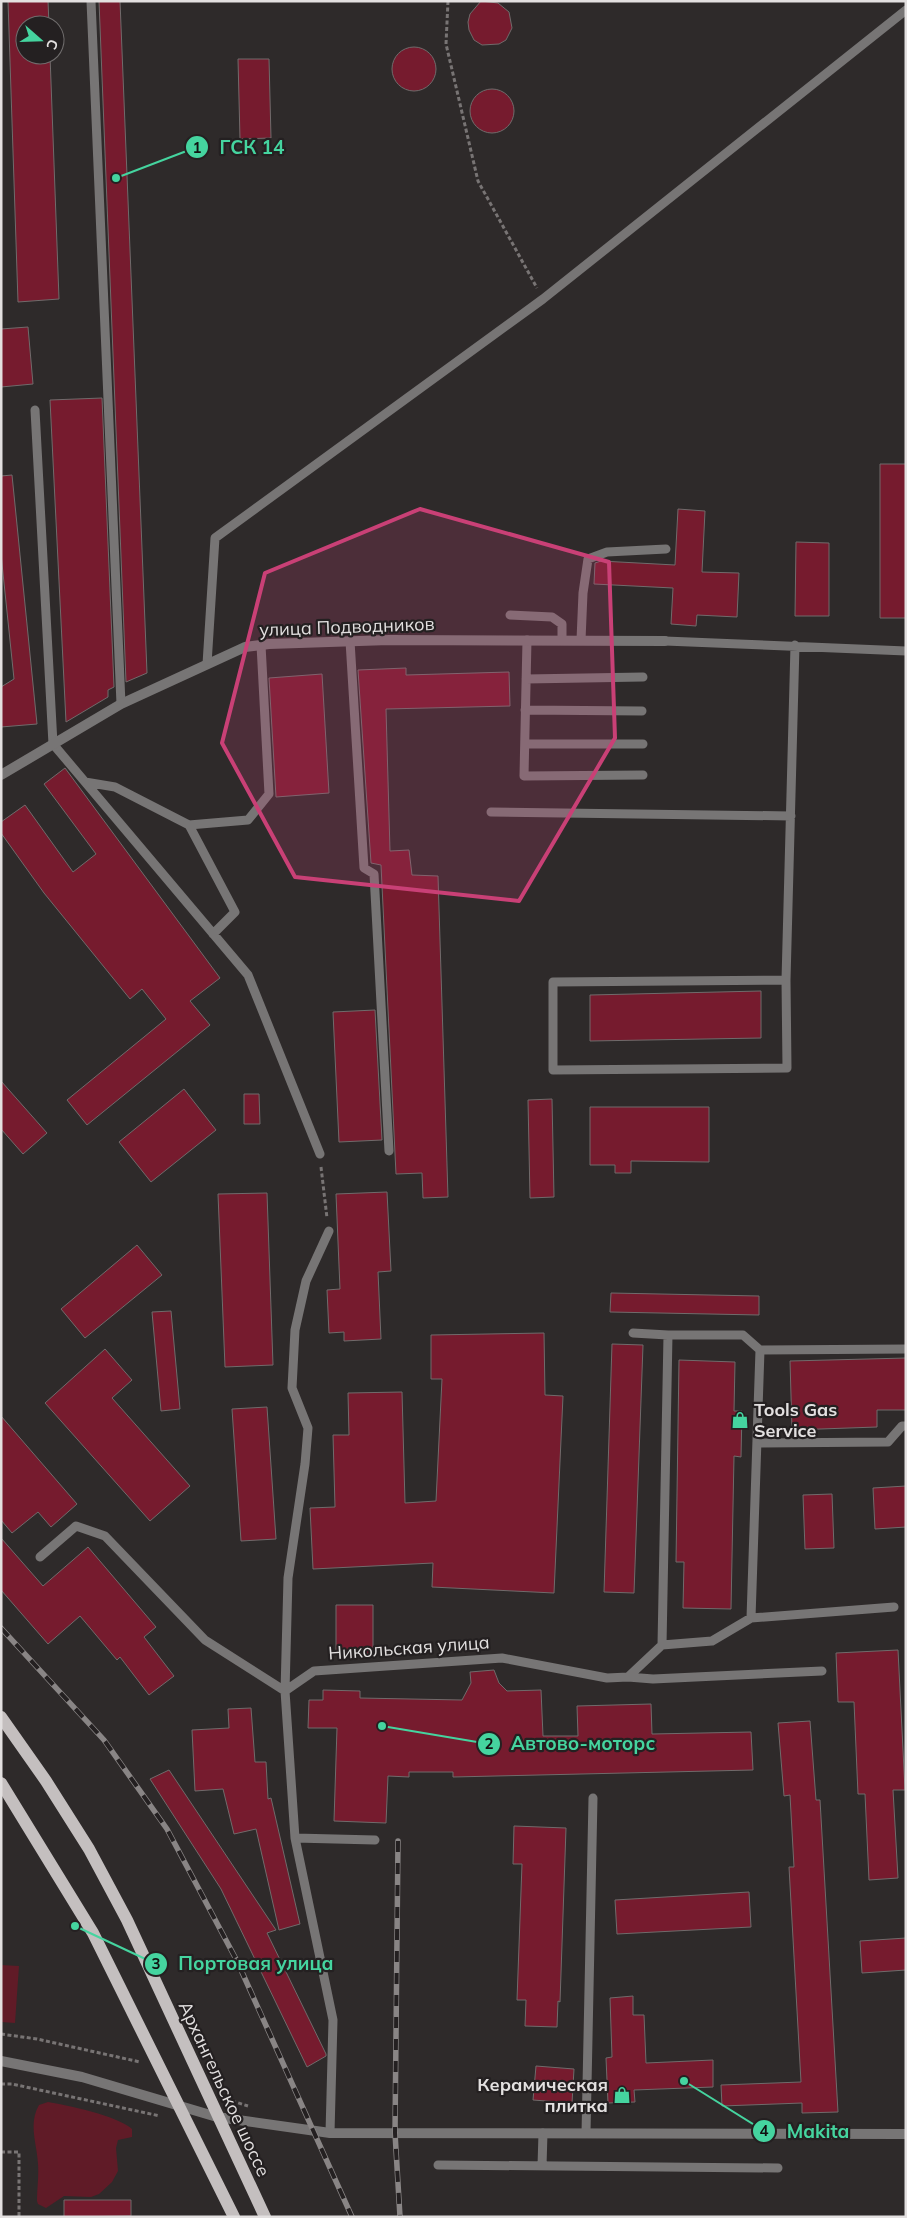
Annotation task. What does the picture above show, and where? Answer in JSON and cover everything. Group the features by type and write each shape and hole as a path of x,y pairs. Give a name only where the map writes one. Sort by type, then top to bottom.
{"main road":[{"name":"Архангельское шоссе","path":"1,1718 46,1781 89,1849 127,1920 265,2217"},
{"path":"1,1783 93,1933 234,2217"}],"street":[{"name":"улица Подводников","path":"1,775 121,704 245,647 350,641 665,640"},
{"path":"1,2061 82,2077 181,2108 217,2117 330,2133 906,2134"}],"lane":[{"path":"91,1 121,704"},
{"path":"207,664 215,538 544,299 906,10"},
{"path":"35,410 53,744 248,975 320,1154"},
{"path":"581,640 583,593 588,559 607,552 666,549"},
{"path":"510,615 552,617 562,624 562,640"},
{"path":"527,640 524,776 643,775"},
{"path":"665,640 906,650"},
{"path":"350,641 364,868 374,874 389,1151"},
{"path":"85,782 115,787 189,825 248,820 269,794 261,645"},
{"path":"786,980 553,982 553,1070 787,1068 786,980 795,645"},
{"path":"526,679 643,677"},
{"path":"525,710 642,712"},
{"path":"525,744 643,744"},
{"path":"491,812 791,816"},
{"path":"189,825 235,912 212,934"},
{"path":"329,1231 306,1281 295,1330 292,1388 308,1428 305,1464 288,1578 285,1691 296,1838 333,2020 330,2133"},
{"path":"633,1333 743,1335 760,1350 906,1349"},
{"path":"662,1645 668,1335"},
{"path":"751,1618 760,1350"},
{"path":"757,1443 888,1442 902,1426 906,1426"},
{"path":"40,1557 76,1526 105,1536 205,1640 285,1691"},
{"path":"628,1677 662,1645 712,1641 751,1618 894,1607"},
{"name":"Никольская улица","path":"285,1691 314,1671 502,1658 607,1678 653,1679 822,1671"},
{"path":"586,2133 593,1798"},
{"path":"296,1838 375,1840"},
{"path":"542,2166 543,2133"},
{"path":"438,2165 778,2168"}],"path":[{"path":"448,1 446,44 478,181 544,299"},
{"path":"320,1154 329,1231"},
{"path":"1,2034 37,2039 140,2062"},
{"path":"1,2084 12,2084 161,2117"},
{"path":"1,2152 19,2152 19,2217"}],"highlighted area":[{"path":"420,509 609,562 615,738 519,901 295,877 222,743 265,573"}],"shaded area":[{"path":"1,1965 19,1966 15,2023 1,2022"},
{"path":"48,2102 79,2108 116,2120 132,2129 132,2137 118,2140 116,2148 118,2171 112,2182 99,2194 91,2197 64,2196 46,2208 38,2204 37,2201 38,2169 34,2119 39,2105"}],"building":[{"path":"8,1 48,1 49,15 15,15 15,65 50,65 59,299 18,302"},
{"path":"99,1 120,1 147,673 126,682"},
{"path":"481,1 498,3 509,12 512,28 506,40 499,44 482,45 474,40 469,30 470,14"},
{"path":"418,47 430,53 435,60 435,78 430,85 423,90 410,91 398,85 393,78 392,65 398,53 405,48"},
{"path":"238,59 269,59 271,138 240,139"},
{"path":"496,89 508,95 513,102 513,120 508,127 501,132 488,133 476,127 471,120 470,107 476,95 483,90"},
{"path":"28,327 33,384 1,387 1,329"},
{"path":"102,398 114,687 108,690 108,697 66,722 50,400"},
{"path":"880,464 906,464 906,618 880,618"},
{"path":"12,475 37,724 1,727 1,687 14,679 1,554 1,476"},
{"path":"678,509 705,511 702,572 739,573 737,617 697,615 696,626 671,624 673,588 594,584 595,563 601,561 675,565"},
{"path":"796,542 829,543 829,616 795,616"},
{"path":"406,668 406,675 509,672 510,706 386,709 390,851 409,850 412,875 438,876 448,1197 423,1198 422,1173 396,1174 381,865 371,863 358,670"},
{"path":"322,674 329,793 276,797 269,678"},
{"path":"65,768 220,978 190,1001 210,1025 87,1125 67,1100 166,1019 142,989 130,999 44,893 1,833 1,822 25,805 73,872 96,854 44,784"},
{"path":"761,991 761,1038 590,1041 590,995"},
{"path":"375,1010 382,1140 339,1142 333,1012"},
{"path":"1,1081 47,1133 23,1154 1,1129"},
{"path":"184,1089 216,1130 151,1182 119,1142"},
{"path":"244,1094 259,1094 260,1124 244,1124"},
{"path":"552,1099 554,1197 530,1198 528,1100"},
{"path":"590,1107 709,1107 709,1162 631,1161 631,1173 615,1173 615,1165 590,1165"},
{"path":"387,1192 391,1271 378,1272 381,1339 344,1341 344,1332 329,1333 327,1290 340,1289 336,1194"},
{"path":"267,1193 273,1365 225,1367 218,1194"},
{"path":"137,1245 162,1275 85,1338 61,1309"},
{"path":"611,1293 759,1296 759,1315 610,1312"},
{"path":"171,1311 180,1409 161,1411 152,1312"},
{"path":"544,1333 545,1395 563,1396 554,1593 432,1587 433,1563 313,1569 310,1508 335,1507 333,1435 349,1435 348,1393 402,1392 405,1503 436,1501 442,1379 431,1379 431,1335"},
{"path":"612,1344 643,1345 634,1593 604,1592"},
{"path":"105,1349 132,1380 112,1398 190,1486 150,1521 45,1403"},
{"path":"906,1358 906,1410 877,1410 877,1427 792,1430 790,1361"},
{"path":"679,1360 735,1362 734,1411 742,1411 741,1457 734,1456 731,1609 683,1608 684,1562 676,1562"},
{"path":"267,1407 276,1539 241,1541 232,1409"},
{"path":"1,1416 77,1504 51,1527 38,1512 12,1533 1,1520"},
{"path":"906,1486 906,1527 875,1529 873,1488"},
{"path":"832,1494 834,1548 805,1549 803,1495"},
{"path":"1,1538 43,1586 88,1547 156,1627 144,1637 174,1676 149,1695 120,1657 117,1660 80,1616 48,1644 1,1590"},
{"path":"336,1605 373,1605 373,1654 336,1653"},
{"path":"898,1650 905,1790 893,1790 898,1878 869,1880 865,1794 858,1794 854,1702 838,1702 836,1653"},
{"path":"494,1670 499,1683 507,1691 541,1690 543,1736 578,1736 577,1706 651,1704 652,1734 751,1732 753,1770 453,1777 453,1772 409,1772 409,1777 388,1776 386,1823 334,1821 337,1728 308,1728 309,1700 323,1700 323,1690 360,1691 360,1698 462,1700 471,1683 470,1672"},
{"path":"251,1708 255,1762 266,1762 268,1799 271,1798 300,1924 279,1930 256,1829 234,1834 223,1789 195,1791 192,1730 229,1728 228,1709"},
{"path":"810,1721 816,1800 820,1800 838,2112 802,2113 802,2103 722,2106 721,2085 801,2082 789,1867 794,1867 790,1795 784,1796 778,1723"},
{"path":"169,1770 276,1930 267,1933 326,2054 326,2056 307,2067 221,1889 150,1779"},
{"path":"514,1826 566,1828 560,2002 558,2001 557,2027 525,2026 526,2000 517,2000 522,1864 513,1864"},
{"path":"749,1892 751,1927 617,1934 615,1900"},
{"path":"906,1938 906,1970 862,1973 860,1941"},
{"path":"633,1996 633,2015 644,2015 646,2063 713,2060 713,2087 634,2090 635,2102 608,2103 606,2058 612,2057 610,1998"},
{"path":"536,2066 574,2069 572,2103 533,2100"},
{"path":"64,2200 131,2200 131,2216 64,2217"}],"railway":[{"path":"1,1628 104,1740 167,1829 237,1961 352,2217"},
{"path":"398,1841 395,2133 400,2217"}],"place":[{"name":"ГСК 14","path":"116,178"},
{"name":"Tools Gas Service","path":"740,1420"},
{"name":"Автово-моторс","path":"382,1726"},
{"name":"Портовая улица","path":"75,1926"},
{"name":"Makita","path":"684,2081"},
{"name":"Керамическая плитка","path":"622,2095"}]}
